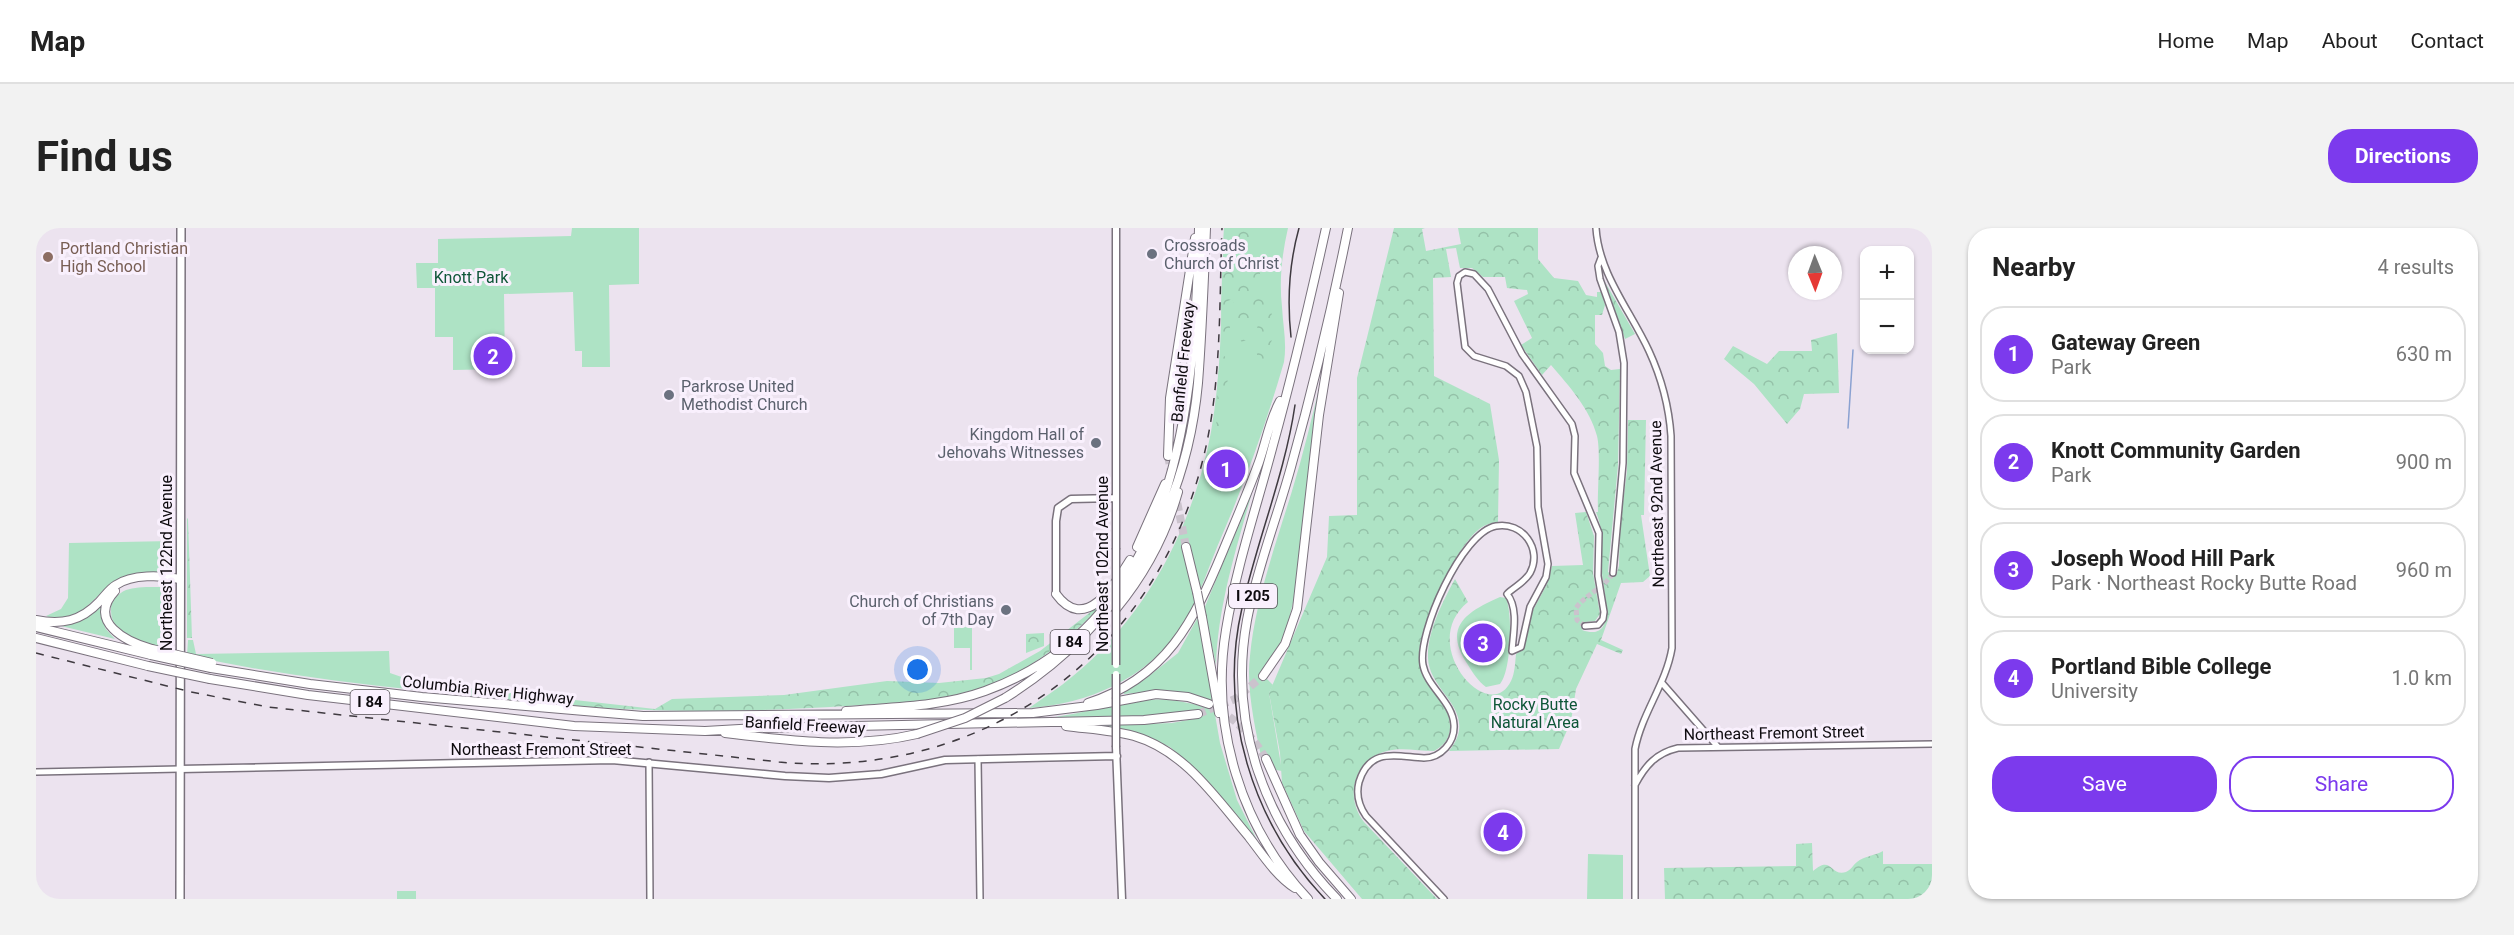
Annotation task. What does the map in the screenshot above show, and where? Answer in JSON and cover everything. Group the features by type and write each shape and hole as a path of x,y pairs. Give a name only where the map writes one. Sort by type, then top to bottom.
{"highway":[{"path":"1168,456 1170,398 1198,228"},
{"name":"Banfield Freeway","path":"800,716 956,699 1008,682 1041,663 1072,640 1093,620 1123,580 1153,525 1173,469 1185,421 1191,379 1198,228"},
{"name":"Banfield Freeway","path":"705,730 835,743 874,741 917,734 965,718 1005,698 1056,662 1089,632 1118,598 1146,554 1160,525 1175,484 1190,429 1198,384 1206,228"},
{"name":"I 205","path":"1308,899 1271,850 1248,808 1235,772 1224,724 1222,664 1230,604 1286,393 1326,228"},
{"name":"I 205","path":"1337,899 1296,850 1281,826 1263,788 1247,730 1242,672 1245,636 1253,594 1306,411 1348,228"},
{"path":"1263,676 1285,644 1299,598 1318,423 1339,296 1338,277"},
{"path":"1064,711 1106,697 1136,680 1166,655 1186,629 1206,592 1253,478 1279,404 1286,393"},
{"path":"1116,609 1135,584 1155,548 1177,496 1191,441 1190,429"},
{"path":"1056,594 1065,605 1076,610 1085,609 1098,601 1132,557 1173,469"},
{"path":"1186,547 1224,724"},
{"path":"36,620 58,623 80,618 90,611 111,588 125,580 142,577 180,579"},
{"path":"151,652 114,631 106,617 109,598 116,590 130,584 170,582 180,579"},
{"path":"36,627 151,652"},
{"name":"Columbia River Highway","path":"36,638 210,679 308,695 574,726 705,730"},
{"name":"Columbia River Highway","path":"151,652 295,682 589,713 679,717 800,716"},
{"path":"800,716 1021,714 1064,711 1156,694 1188,697 1209,704"},
{"path":"705,730 1155,720 1198,714"},
{"path":"1043,722 1126,734 1151,742 1173,755 1197,776 1289,885 1301,892"},
{"path":"1266,759 1300,835 1319,862 1351,899"}],"main road":[{"name":"Northeast 122nd Avenue","path":"180,899 181,228"},
{"name":"Northeast 102nd Avenue","path":"1116,228 1116,747 1122,899"},
{"path":"1056,594 1057,510 1062,504 1074,498 1116,498"},
{"name":"Northeast Fremont Street","path":"180,769 606,759 829,778 888,773 945,760 1117,756"}],"street":[{"name":"Northeast 92nd Avenue","path":"1596,228 1606,269 1654,362 1665,397 1670,426 1673,637 1671,658 1636,743 1635,899"},
{"path":"1601,256 1598,266 1600,279 1619,332 1624,363 1622,470 1613,573"},
{"path":"1444,899 1366,816 1359,802 1358,786 1365,771 1379,758 1396,754 1432,757 1444,750 1450,742 1454,720 1425,672 1424,645 1435,607 1459,561 1478,534 1498,525 1511,526 1522,532 1529,541 1534,555 1527,577 1507,594 1512,605 1512,651 1521,647 1531,603 1546,577 1548,564 1538,507 1537,448 1525,388 1519,376 1506,366 1471,354 1465,347 1457,283 1459,276 1465,272 1474,274 1488,289 1522,354 1572,424 1575,436 1574,473 1598,530 1598,576 1604,612 1598,625 1585,626"},
{"path":"1512,644 1517,644 1522,638"},
{"path":"1662,683 1718,747"},
{"name":"Northeast Fremont Street","path":"1634,787 1648,765 1661,754 1678,748 1932,744"},
{"path":"978,759 980,899"},
{"path":"649,762 650,899"},
{"name":"Northeast Fremont Street","path":"36,772 180,769"}],"green space":[{"name":"Knott Park","path":"572,228 639,228 639,284 609,285 610,367 582,367 582,351 575,351 573,292 504,294 505,369 453,370 453,337 435,337 435,288 417,288 416,263 438,263 438,239 571,236"},
{"path":"1224,228 1288,228 1281,277 1285,355 1256,449 1193,607 1166,647 1133,675 1114,686 1073,701 1029,708 1073,676 1123,626 1145,597 1163,566 1193,500 1203,466 1215,407 1220,356"},
{"path":"1224,228 1251,228 1252,230 1252,249 1259,266 1262,288 1274,323 1268,366 1263,371 1260,370 1255,344 1258,322 1247,323 1246,340 1242,342 1236,307 1232,299 1228,301 1230,326 1228,343 1226,350 1222,347"},
{"name":"Rocky Butte Natural Area","path":"1394,228 1425,228 1422,229 1426,251 1461,244 1458,228 1538,228 1538,259 1554,278 1578,281 1586,295 1597,297 1597,292 1601,292 1605,305 1602,315 1595,315 1595,344 1603,353 1605,366 1611,370 1620,369 1618,465 1608,572 1616,576 1619,566 1620,527 1627,471 1628,420 1646,420 1644,515 1641,515 1650,576 1643,582 1621,583 1601,640 1623,650 1621,654 1597,644 1576,689 1571,721 1559,749 1449,751 1457,737 1459,725 1457,713 1436,682 1428,658 1428,648 1433,627 1455,579 1468,602 1454,619 1450,639 1453,658 1462,674 1474,687 1488,694 1501,693 1511,681 1516,654 1523,649 1531,614 1547,584 1552,566 1583,565 1575,513 1586,512 1594,536 1593,573 1600,614 1595,621 1585,622 1582,630 1594,632 1601,629 1605,622 1606,602 1602,573 1602,535 1596,512 1598,512 1599,452 1594,426 1578,398 1551,365 1542,375 1521,345 1532,338 1514,301 1528,294 1527,290 1507,288 1505,277 1483,277 1472,268 1460,268 1456,248 1446,249 1451,277 1433,278 1434,376 1490,404 1499,460 1498,522 1479,529 1457,557 1437,596 1423,637 1420,654 1421,669 1449,717 1448,737 1441,747 1434,751 1398,749 1376,755 1360,770 1354,791 1358,812 1364,822 1437,899 1362,899 1304,831 1282,783 1280,753 1269,693 1327,557 1329,516 1357,515 1357,378"},
{"path":"1605,282 1635,334 1625,339"},
{"path":"1837,333 1839,393 1804,394 1800,409 1787,424 1754,384 1724,359 1733,346 1767,364 1779,351 1812,351 1811,340"},
{"path":"506,344 507,368 480,369 480,345"},
{"path":"1224,356 1227,358 1228,378 1222,414 1222,437 1217,442 1213,438 1217,418 1218,374"},
{"path":"1321,380 1296,589 1284,642 1261,673 1273,685 1269,693 1282,771 1276,770 1270,757 1262,760 1250,694 1250,656 1261,594 1300,464"},
{"path":"1252,493 1224,599 1216,665 1204,609"},
{"path":"188,519 192,638 187,638"},
{"path":"172,541 172,566 167,572 125,576 115,581 79,613 58,619 46,616 61,609 68,598 69,543"},
{"path":"167,587 173,595 172,651 133,639 117,628 113,621 111,608 113,601 120,594 135,588"},
{"path":"1110,597 1055,648 1008,678 973,691 919,701 726,711 636,710 416,690 416,682 655,709 672,699 784,695 887,681 939,683 986,678 999,674 1040,651"},
{"path":"1500,597 1506,598 1510,617 1509,656 1500,684 1486,687 1474,674 1461,652 1457,640 1458,631 1468,615"},
{"path":"103,602 105,628 115,639 61,626 85,618"},
{"path":"1198,617 1220,743 1237,800 1258,842 1202,775 1170,747 1129,730 1087,726 1172,723 1199,718 1198,710 1162,715 1056,719 1055,717 1148,700 1186,702 1207,708 1210,700 1167,690 1124,694 1123,692 1144,680 1178,653"},
{"path":"954,627 972,627 972,670 970,670 970,648 954,648"},
{"path":"1044,633 1044,646 1026,653 1026,634"},
{"path":"188,640 193,640 196,654 389,651 390,673 416,682 416,690 301,676 187,655"},
{"path":"1812,843 1813,871 1819,866 1828,865 1837,872 1846,872 1860,860 1883,851 1883,864 1932,864 1932,899 1665,899 1664,868 1796,866 1796,844"},
{"path":"1588,854 1623,855 1623,899 1587,899"},
{"path":"397,891 416,891 416,899 397,899"}],"waterway":[{"path":"1848,428 1853,350"}],"tunnel":[{"path":"1168,456 1186,547"},
{"path":"1585,626 1577,620 1576,608 1613,573"},
{"path":"1198,714 1235,699 1263,676"},
{"path":"1209,704 1242,727 1266,759"}],"tram line":[{"path":"1291,337 1290,282 1299,228"},
{"path":"1295,405 1285,456 1242,608 1236,647 1235,687 1238,725 1247,764 1260,801 1299,869 1325,899"}],"railway":[{"path":"36,653 191,692 268,707 779,762 853,762 923,750 988,727 1047,693 1099,648 1143,595 1178,533 1202,463 1213,405 1218,346 1222,228"}],"place":[{"name":"Crossroads Church of Christ","path":"1152,254"},
{"name":"Portland Christian High School","path":"48,257"},
{"name":"Knott Community Garden","path":"493,356"},
{"name":"Parkrose United Methodist Church","path":"669,395"},
{"name":"Kingdom Hall of Jehovahs Witnesses","path":"1096,443"},
{"name":"Gateway Green","path":"1226,469"},
{"name":"Church of Christians of 7th Day","path":"1006,610"},
{"name":"Joseph Wood Hill Park","path":"1483,643"},
{"name":"Portland Bible College","path":"1503,832"}]}
